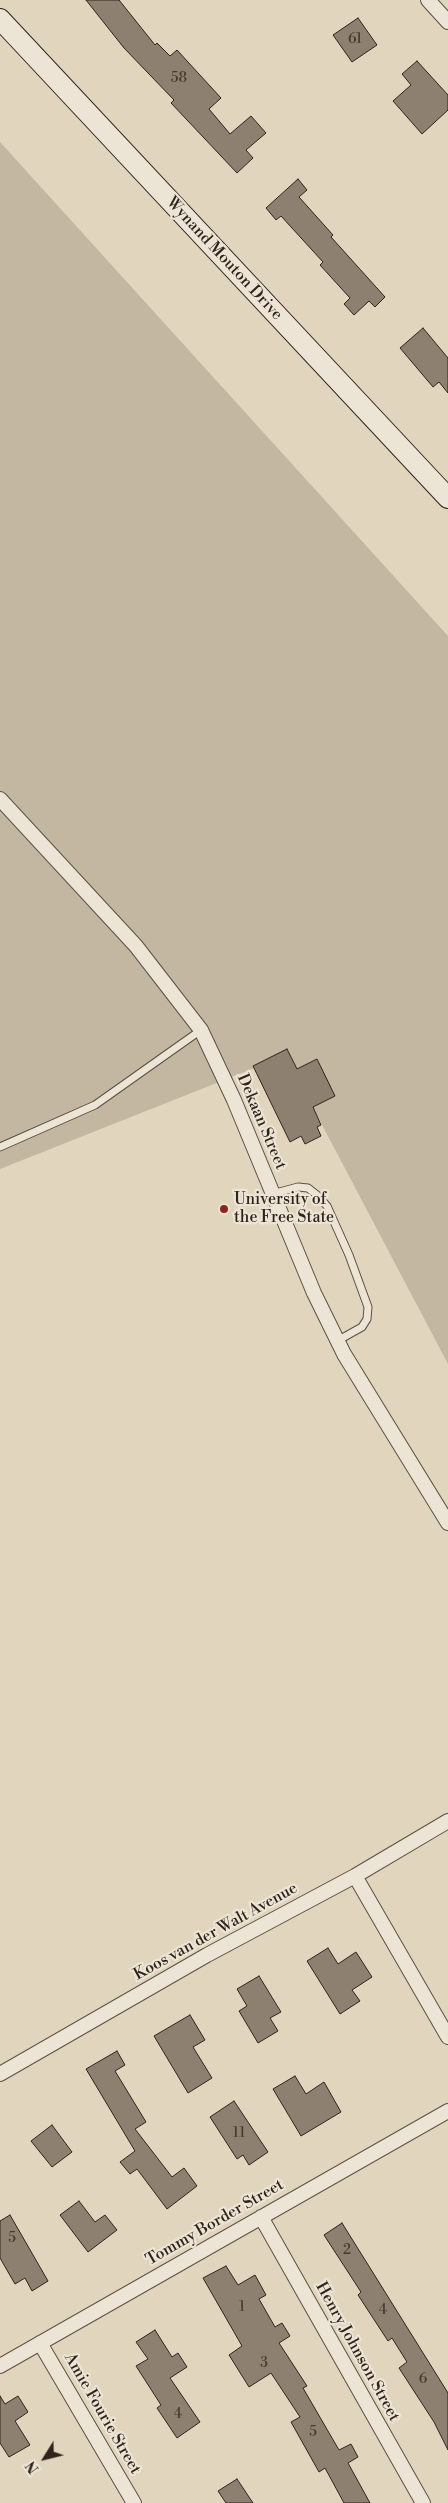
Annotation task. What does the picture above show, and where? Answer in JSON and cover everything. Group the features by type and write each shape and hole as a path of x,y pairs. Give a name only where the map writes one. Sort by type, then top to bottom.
{"street":[{"path":"428,0 448,22"},
{"name":"Wynand Mouton Drive","path":"0,19 448,498"},
{"name":"Dekaan Street","path":"0,799 136,946 201,1030 234,1100 272,1194 338,1341 381,1417 448,1523"},
{"name":"Koos van der Walt Avenue","path":"0,2074 207,1955 356,1876 448,1821"},
{"path":"356,1876 448,2037"},
{"name":"Tommy Border Street","path":"0,2366 448,2111"},
{"name":"Henry Johnson Street","path":"261,2218 423,2503"},
{"name":"Amie Fourie Street","path":"40,2343 134,2503"}],"lane":[{"path":"0,1147 95,1105 201,1030"},
{"path":"272,1194 298,1187 308,1188 327,1206 349,1255 368,1307 367,1319 362,1327 338,1341"}],"shaded area":[{"path":"0,142 448,636 448,1364 310,1102 272,1061 0,1169"}],"building":[{"path":"86,0 119,0 155,45 157,43 170,56 177,50 221,98 209,109 230,134 251,116 266,133 246,150 253,158 237,173 171,103 174,100 124,48"},
{"path":"358,18 377,45 352,62 333,35"},
{"path":"417,61 448,95 448,110 422,134 393,101 411,85 402,74"},
{"path":"298,179 307,190 299,197 333,235 331,237 385,297 375,307 369,301 354,315 344,304 350,298 320,265 323,262 281,216 276,220 266,208"},
{"path":"423,328 448,358 448,393 439,382 433,387 400,348"},
{"path":"287,1049 297,1069 317,1059 335,1096 313,1107 321,1125 317,1127 321,1136 305,1144 301,1136 290,1142 253,1066"},
{"path":"328,1948 338,1964 356,1952 372,1977 352,1990 360,2001 340,2014 307,1961"},
{"path":"259,1976 281,2012 270,2018 278,2031 258,2043 239,2011 247,2006 237,1989"},
{"path":"190,2015 205,2040 193,2047 212,2078 188,2093 154,2036"},
{"path":"117,2051 125,2065 115,2071 146,2122 135,2129 172,2177 184,2168 197,2186 167,2209 137,2169 130,2174 120,2162 135,2151 86,2069"},
{"path":"295,2076 306,2094 324,2082 341,2112 301,2136 273,2089"},
{"path":"234,2101 268,2152 249,2165 243,2155 237,2159 210,2117"},
{"path":"52,2125 72,2152 52,2167 31,2141"},
{"path":"79,2201 95,2222 105,2215 117,2230 88,2252 60,2215"},
{"path":"10,2215 48,2281 32,2291 25,2278 15,2284 0,2258 0,2221"},
{"path":"342,2223 448,2393 448,2450 434,2422 399,2368 407,2362 392,2338 388,2341 358,2295 361,2292 324,2235"},
{"path":"226,2266 238,2285 255,2275 266,2295 259,2299 275,2327 282,2323 290,2336 279,2343 307,2386 303,2388 339,2450 351,2444 358,2457 348,2463 370,2503 344,2503 325,2468 319,2472 291,2422 300,2417 271,2373 249,2387 229,2355 242,2346 203,2278"},
{"path":"155,2330 172,2357 178,2353 187,2367 170,2378 200,2422 177,2438 157,2408 161,2405 136,2366 148,2359 136,2342"},
{"path":"0,2396 5,2404 18,2396 28,2412 15,2421 30,2445 9,2457 0,2443"},
{"path":"237,2479 253,2503 226,2503 218,2491"}],"place":[{"name":"University of the Free State","path":"224,1209"}]}
